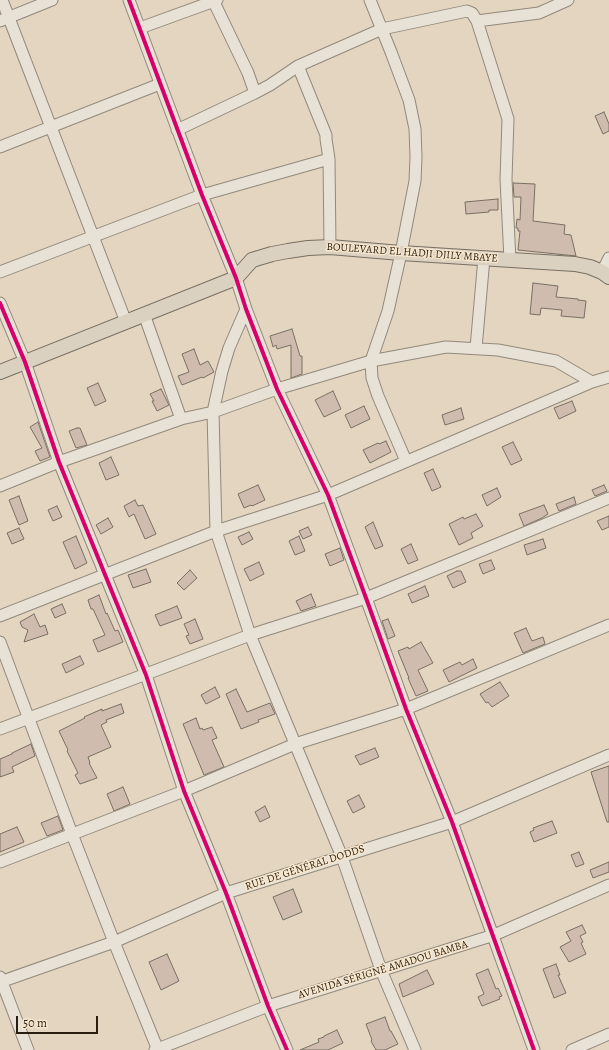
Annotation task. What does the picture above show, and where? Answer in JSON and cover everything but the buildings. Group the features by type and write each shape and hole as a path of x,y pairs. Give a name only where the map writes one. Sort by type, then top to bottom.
{"main road":[{"name":"BOULEVARD EL HADJI DJILY MBAYE","path":"0,372 236,278 252,260 288,251 330,247 575,264 590,267 606,275"}],"street":[{"path":"2,0 4,19 51,127 126,322"},
{"path":"4,19 52,0"},
{"path":"129,0 202,195 236,278 246,309 277,390 328,495 406,709 452,822 494,935 534,1050"},
{"path":"140,28 215,0 248,73 255,93"},
{"path":"370,0 409,100 416,130 415,181 401,253 388,311 371,361 372,378 376,390 406,461"},
{"path":"477,22 539,13 568,0"},
{"path":"177,130 255,93 270,85 298,66 382,29 467,11 472,13 477,22 508,119 506,179 510,260"},
{"path":"298,66 326,135 329,159 330,247"},
{"path":"0,147 160,84"},
{"path":"0,272 202,195 329,159"},
{"path":"476,348 484,258"},
{"path":"606,275 609,258"},
{"path":"0,303 25,362 59,462 146,675 184,791 226,893 268,1006 287,1050"},
{"path":"246,309 226,356 214,412 216,531 250,636 342,857 381,970 415,1050"},
{"path":"144,314 181,419"},
{"path":"0,486 59,462 181,419 214,412 277,390 371,361 446,347 498,350 556,362 592,382"},
{"path":"0,616 216,531 328,495 592,382 609,377"},
{"path":"0,730 250,636 366,598 609,498"},
{"path":"0,862 184,791 295,744 406,709 609,625"},
{"path":"0,642 72,834 157,1050"},
{"name":"RUE DE GÉNÉRAL DODDS","path":"1,980 114,942 226,893 452,822 609,755"},
{"name":"AVENIDA SÉRIGNÉ AMADOU BAMBA","path":"157,1050 268,1006 494,935 609,885"},
{"path":"1,980 28,1050"},
{"path":"572,1050 609,1034"}],"cycle path":[{"path":"129,0 277,389 328,495 406,709 452,822 534,1050"},
{"path":"0,303 25,362 59,462 146,675 184,791 226,893 268,1006 287,1050"}]}
